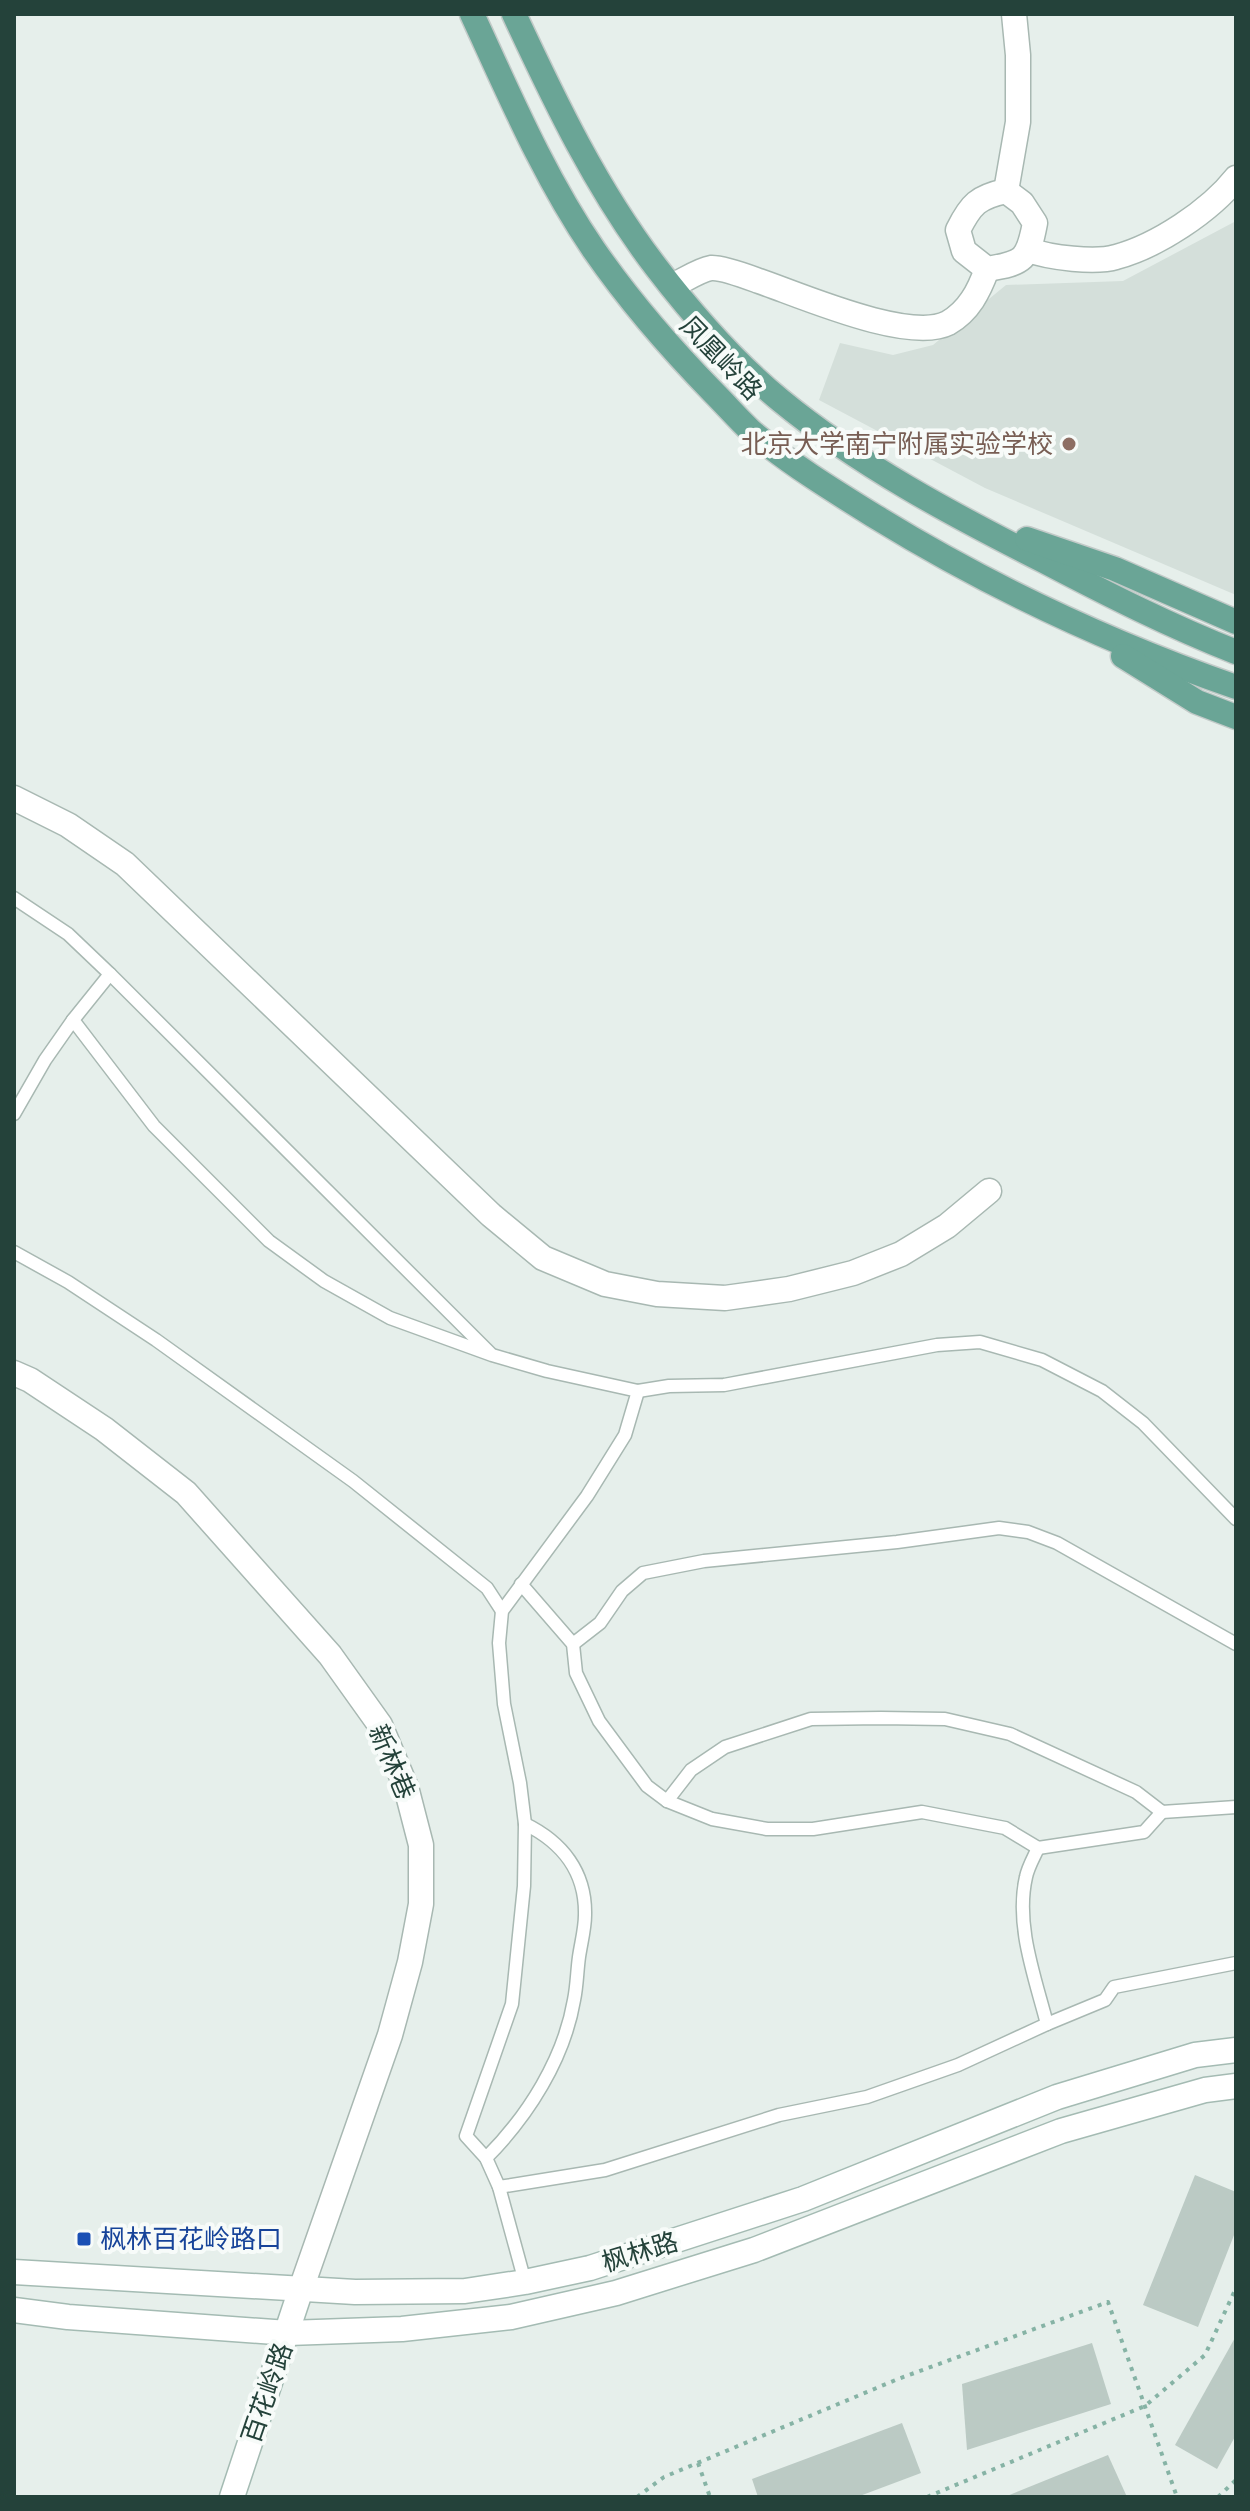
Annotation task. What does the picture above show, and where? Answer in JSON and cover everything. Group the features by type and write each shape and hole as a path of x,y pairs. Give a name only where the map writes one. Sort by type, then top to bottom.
{"main road":[{"name":"凤凰岭路","path":"472,14 529,137 593,248 631,300 680,358 752,432 837,493 947,559 1064,619 1186,670 1236,687"},
{"name":"凤凰岭路","path":"514,14 565,120 624,222 697,316 778,399 846,448 958,515 1153,616 1236,652"},
{"path":"958,515 1115,569 1236,622"},
{"path":"1064,619 1197,702 1236,717"}],"street":[{"path":"1006,191 1018,122 1018,55 1014,14"},
{"path":"1029,250 1049,258 1114,258 1160,239 1221,197 1236,178"},
{"path":"1006,191 1022,203 1035,223 1029,250 1013,265 987,269 964,251 958,230 969,208 987,195 1006,191"},
{"path":"672,286 712,268 891,325 920,329 947,324 968,307 987,269"},
{"path":"14,798 68,825 125,864 491,1215 543,1258 605,1284 657,1294 725,1298 789,1289 853,1273 901,1254 947,1226 989,1191"},
{"name":"新林巷","path":"14,1373 30,1380 104,1429 186,1493 330,1655 380,1725 406,1787 421,1845 421,1904 410,1962 390,2035 301,2289"},
{"name":"枫林路","path":"14,2272 355,2292 449,2291 525,2282 590,2268 803,2199 1057,2097 1195,2055 1236,2050"},
{"name":"枫林路","path":"14,2310 68,2317 288,2333 454,2325 511,2317 616,2293 754,2250 1061,2131 1205,2090 1236,2086"},
{"name":"百花岭路","path":"232,2497 301,2289"}],"lane":[{"path":"14,898 68,934 110,974 492,1355"},
{"path":"14,1114 45,1060 110,974"},
{"path":"73,1020 154,1126 269,1241 324,1281 390,1318 492,1355 638,1391 669,1386 724,1385 937,1345 980,1342 1042,1360 1102,1391 1143,1423 1236,1519"},
{"path":"14,1252 68,1282 156,1340 353,1481 487,1588 502,1611"},
{"path":"525,2282 499,2187 486,2158 466,2136 512,2004 524,1886 525,1824 504,1704 499,1643 502,1611 587,1496 625,1435 638,1391"},
{"path":"573,1644 600,1623 622,1591 643,1573 704,1561 897,1542 999,1528 1028,1532 1057,1543 1236,1644"},
{"path":"521,1584 573,1644 576,1673 599,1721 647,1786 667,1801 712,1819 767,1829 813,1829 922,1812 1005,1828 1038,1848 1144,1832 1162,1812"},
{"path":"667,1801 691,1770 725,1747 811,1719 945,1719 1010,1734 1055,1752 1136,1792 1162,1812 1236,1807"},
{"path":"486,2158 510,2134 537,2095 559,2049 574,2002 585,1915 582,1886 570,1861 548,1835 525,1824"},
{"path":"1038,1848 1026,1875 1023,1914 1047,2024"},
{"path":"499,2187 605,2170 779,2115 867,2097 958,2065 1105,2000 1114,1987 1236,1963"}],"path":[{"path":"927,2497 1145,2406 1205,2355 1236,2288"},
{"path":"637,2497 664,2477 898,2379 1108,2302 1177,2497"},
{"path":"698,2463 710,2497"},
{"path":"1218,2497 1236,2480"}],"shaded area":[{"name":"北京大学南宁附属实验学校","path":"1236,221 1236,595 985,488 819,400 840,343 893,355 933,345 1006,285 1123,281"}],"building":[{"path":"1195,2175 1236,2192 1236,2230 1198,2327 1143,2305"},
{"path":"1236,2336 1236,2435 1217,2469 1175,2445"},
{"path":"1092,2343 1111,2404 967,2450 962,2384"},
{"path":"902,2423 921,2473 857,2497 758,2497 752,2479"},
{"path":"1108,2455 1127,2497 1007,2497 1007,2496"}],"place":[{"name":"北京大学南宁附属实验学校","path":"1069,444"},
{"name":"枫林百花岭路口","path":"84,2239"}]}
